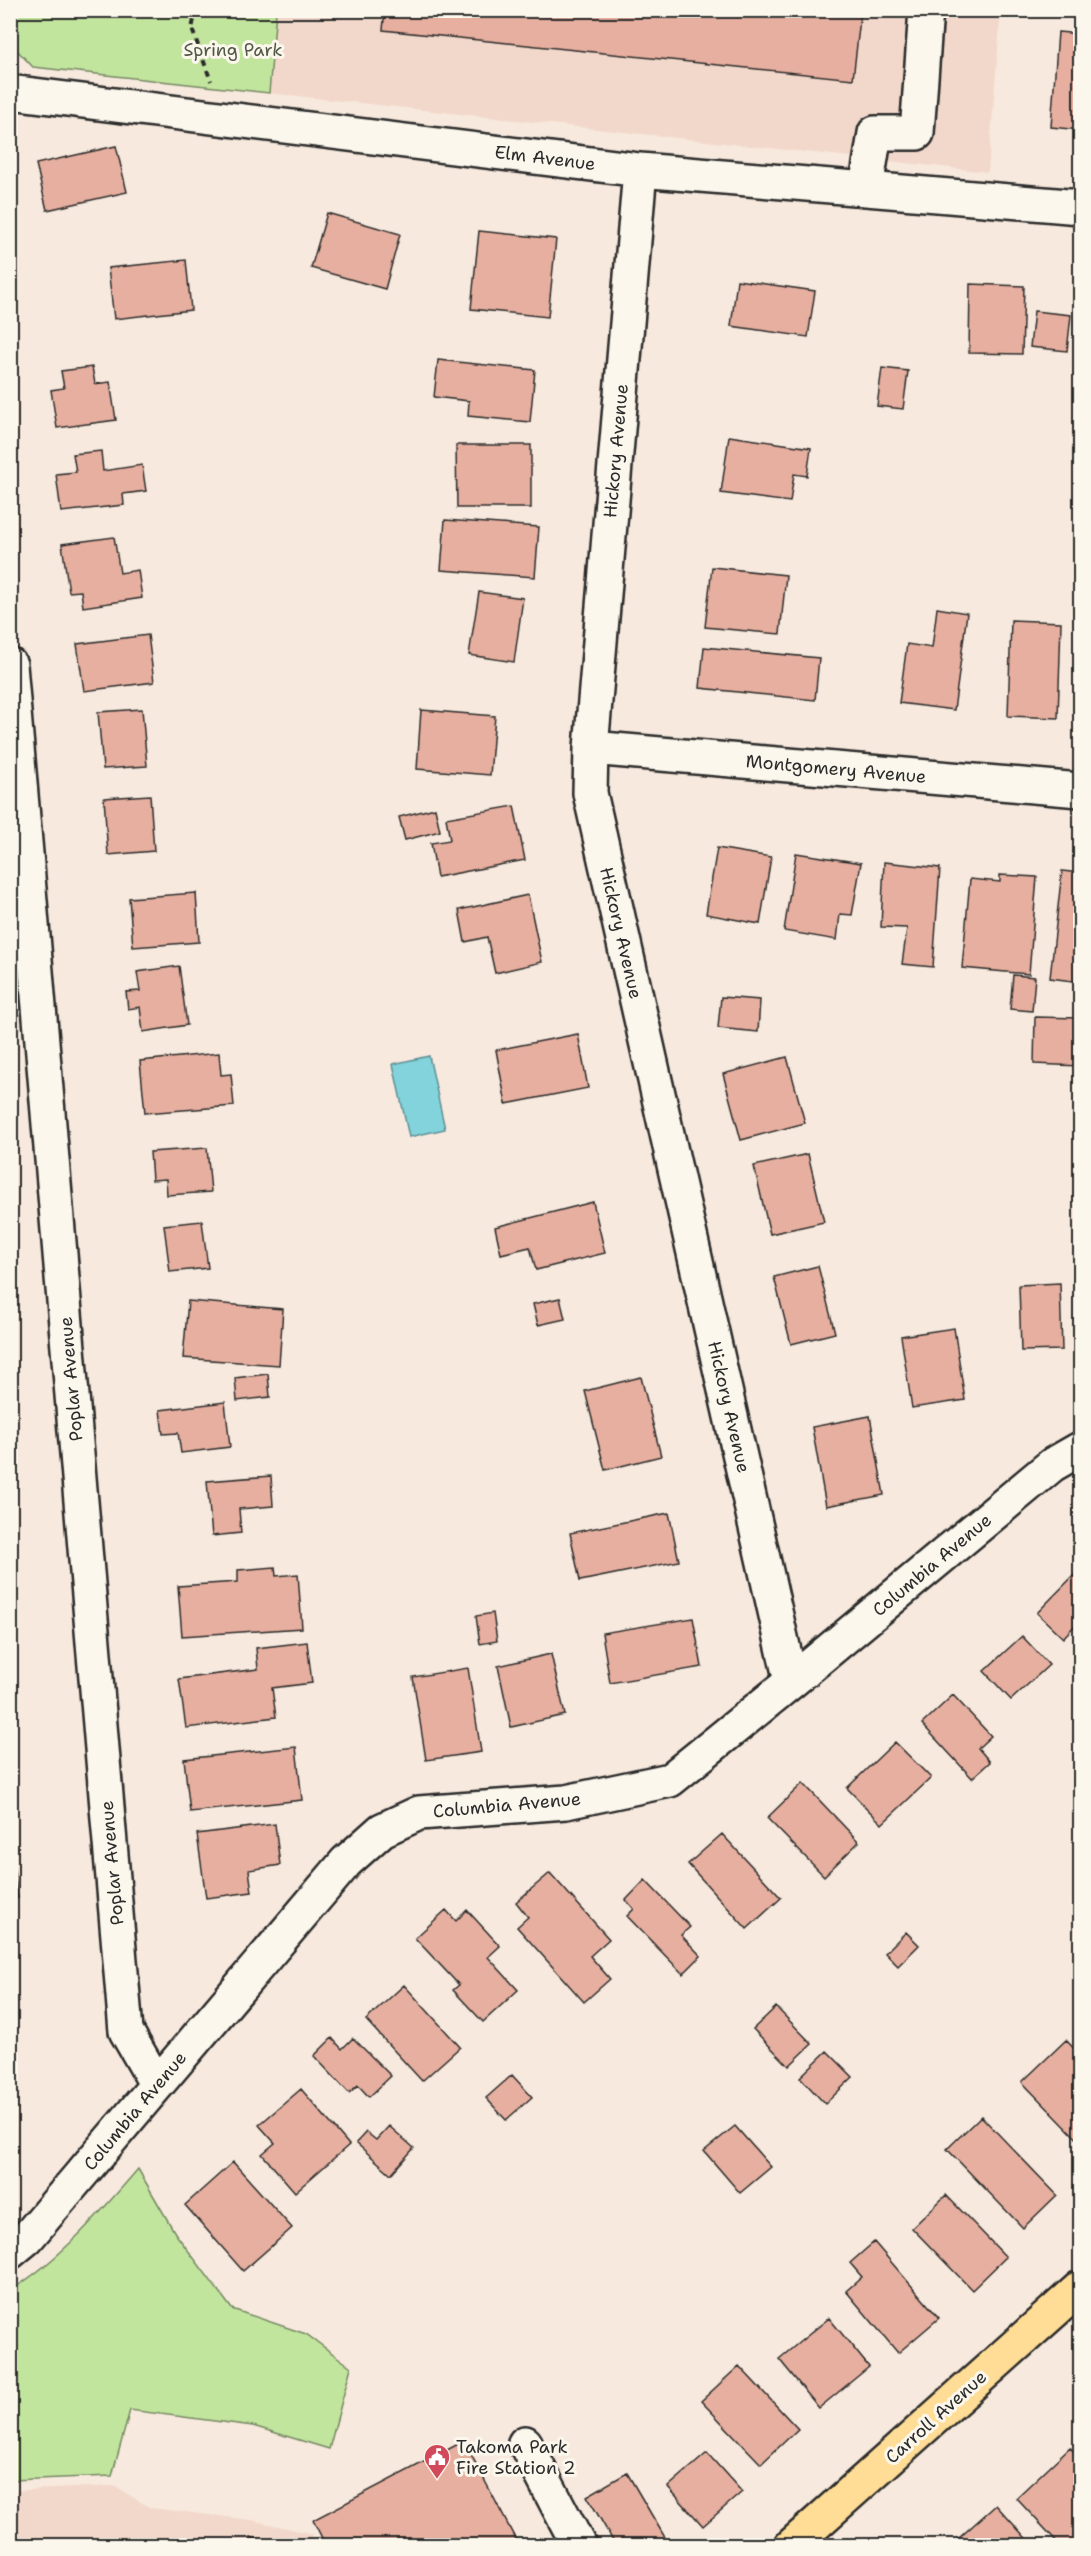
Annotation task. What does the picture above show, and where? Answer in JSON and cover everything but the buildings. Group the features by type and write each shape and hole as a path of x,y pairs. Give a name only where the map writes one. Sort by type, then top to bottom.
{"main road":[{"name":"Carroll Avenue","path":"791,2546 1080,2288"}],"street":[{"path":"866,189 875,133 917,133 926,10"},
{"name":"Elm Avenue","path":"10,92 640,170 1080,207"},
{"name":"Hickory Avenue","path":"640,170 591,748 590,793 791,1682"},
{"name":"Poplar Avenue","path":"10,665 126,2031 157,2085"},
{"name":"Montgomery Avenue","path":"591,748 1080,790"},
{"name":"Columbia Avenue","path":"10,2252 27,2238 346,1862 382,1830 418,1813 566,1803 670,1780 1052,1465 1080,1449"},
{"path":"525,2443 579,2546"}],"path":[{"path":"196,10 192,29 214,92 213,117"}],"shaded area":[{"path":"276,11 1001,11 988,172 269,93"},
{"path":"114,2486 151,2508 251,2520 313,2534 310,2546 11,2545 10,2491"}],"green space":[{"name":"Spring Park","path":"10,11 276,11 269,93 33,67 11,44"},
{"path":"138,2169 175,2233 232,2309 306,2334 351,2367 329,2449 253,2426 130,2410 112,2476 11,2480 11,2290 63,2250"}],"water":[{"path":"429,1056 445,1129 409,1137 393,1064"}],"place":[{"name":"Takoma Park Fire Station 2","path":"437,2480"}]}
